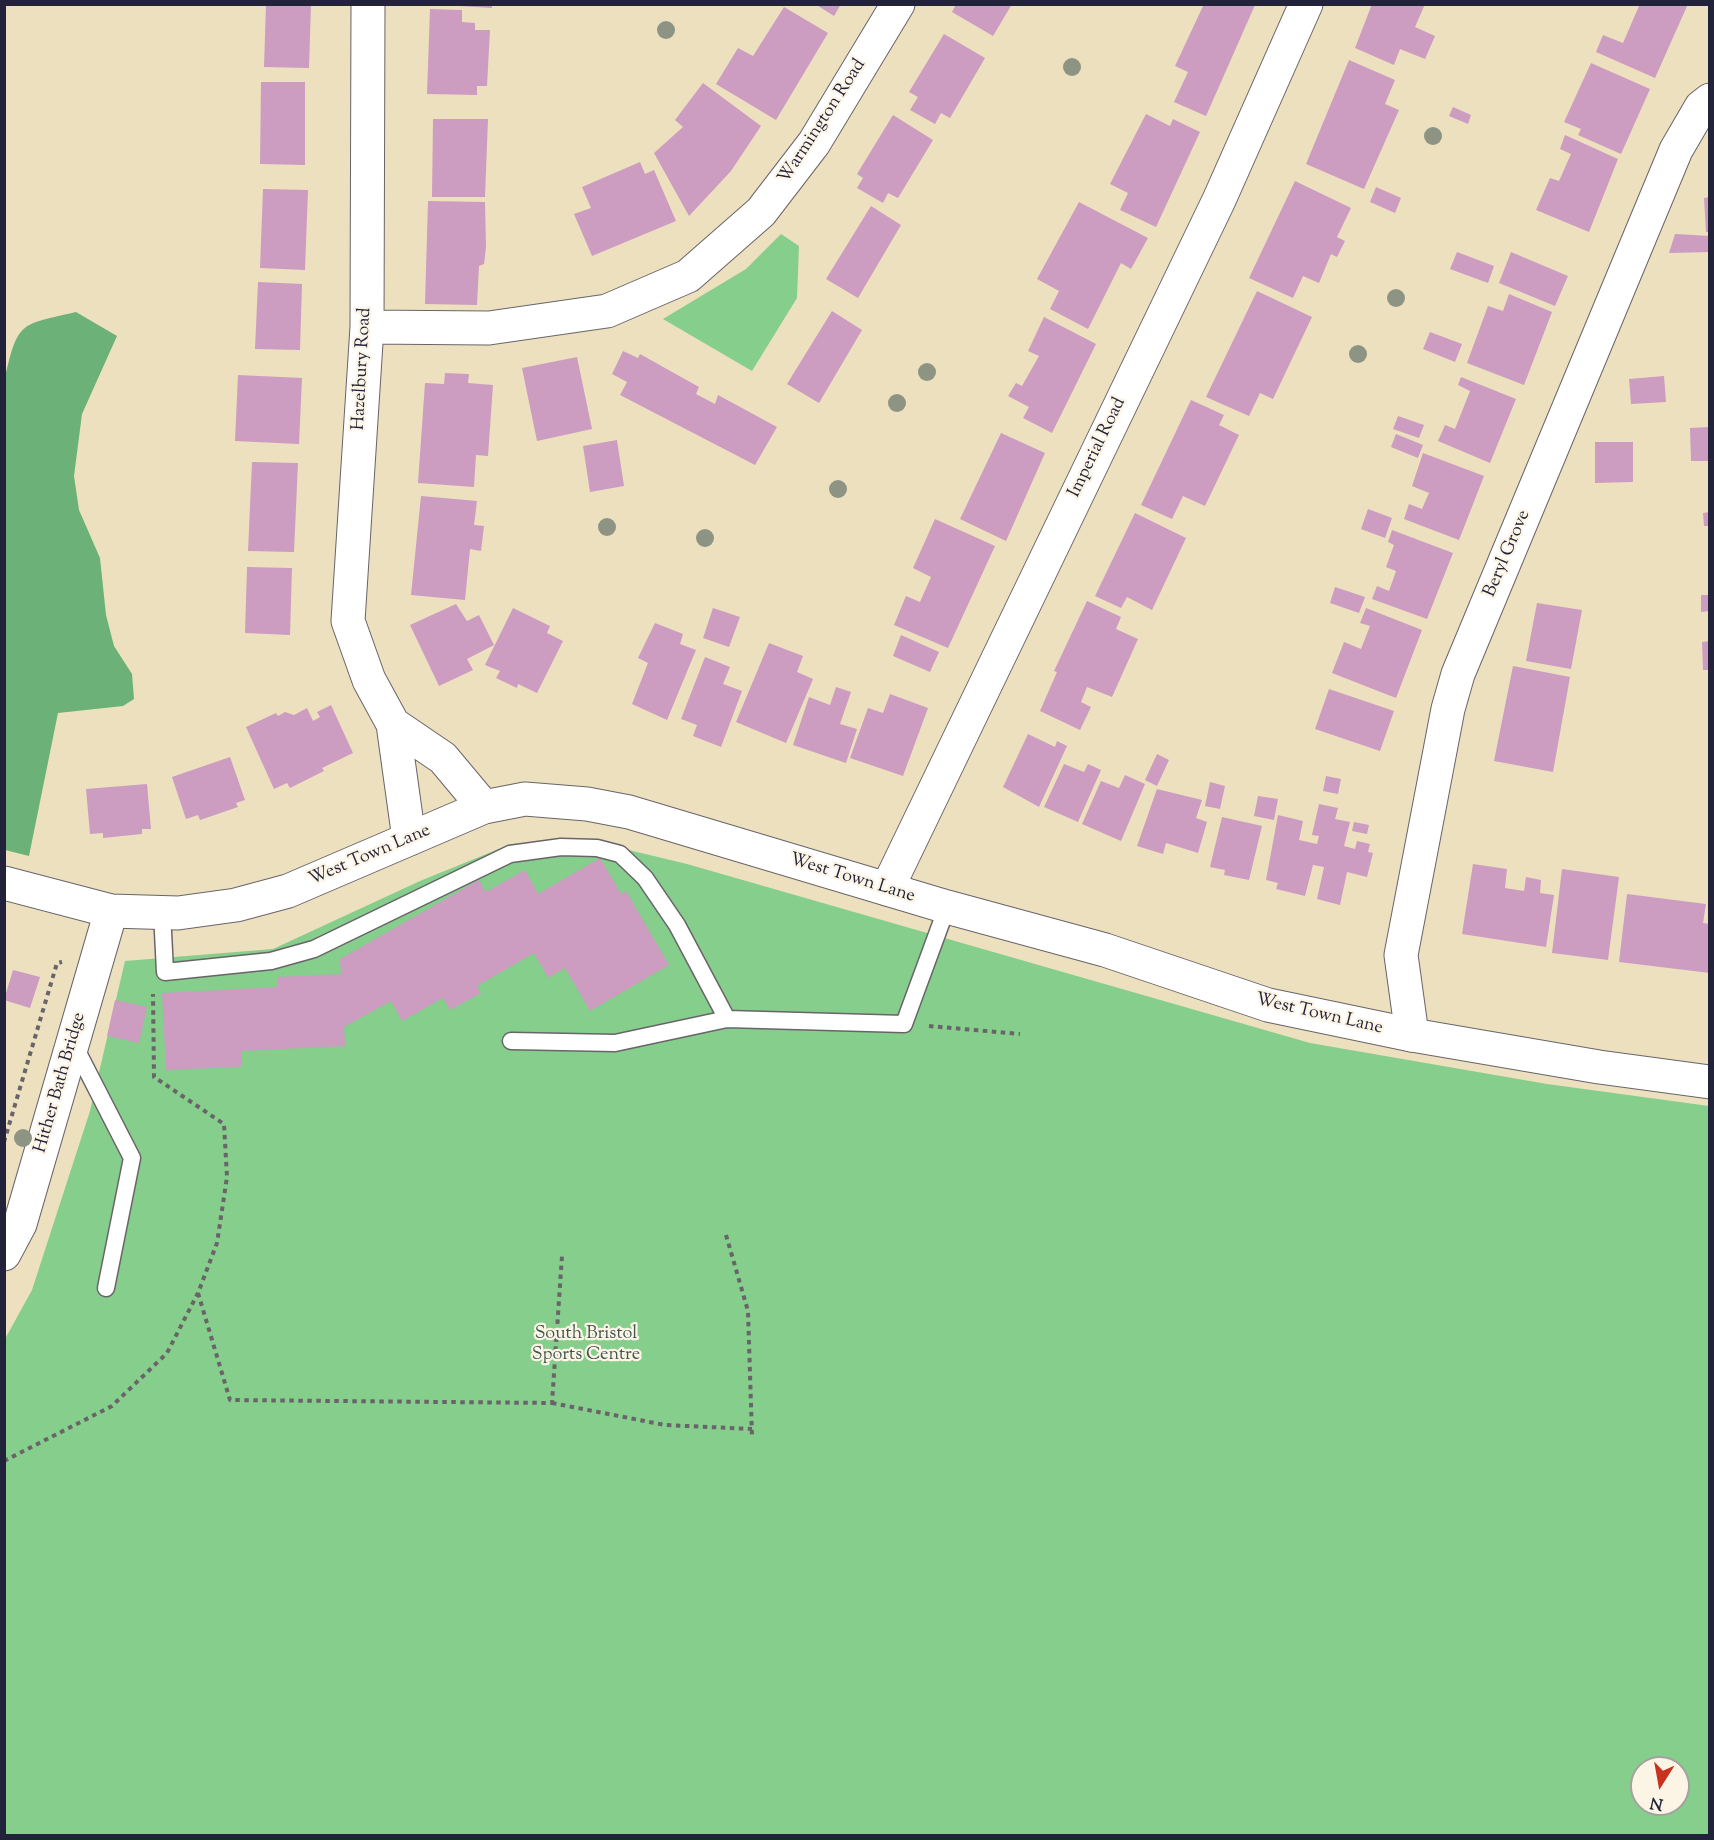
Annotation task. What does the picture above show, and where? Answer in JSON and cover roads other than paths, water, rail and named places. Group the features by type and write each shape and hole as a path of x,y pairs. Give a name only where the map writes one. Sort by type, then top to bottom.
{"street":[{"name":"Hazelbury Road","path":"368,4 367,327 348,621 369,680 393,724 409,839"},
{"name":"Warmington Road","path":"367,327 489,328 607,311 688,276 761,212 814,143 898,4"},
{"name":"Imperial Road","path":"886,889 1219,200 1306,4"},
{"name":"Beryl Grove","path":"1412,1035 1401,955 1446,721 1458,674 1676,150 1701,107 1710,100"},
{"name":"Hazelbury Road","path":"393,724 443,758 484,807"},
{"name":"West Town Lane","path":"4,883 111,910 178,913 236,905 288,891 484,807 525,799 587,804 629,812 947,907 1105,950 1268,1005 1412,1035 1599,1067 1710,1082"},
{"name":"Hither Bath Bridge","path":"4,1254 20,1224 111,910"}],"lane":[{"path":"162,912 165,972 271,961 314,950 510,854 561,847 597,848 620,854 645,878 677,925 727,1019"},
{"path":"512,1041 615,1043 727,1019 904,1024 947,907"},
{"path":"73,1043 132,1158 106,1288"}],"park label":[{"name":"South Bristol Sports Centre","path":"586,1345"}]}
